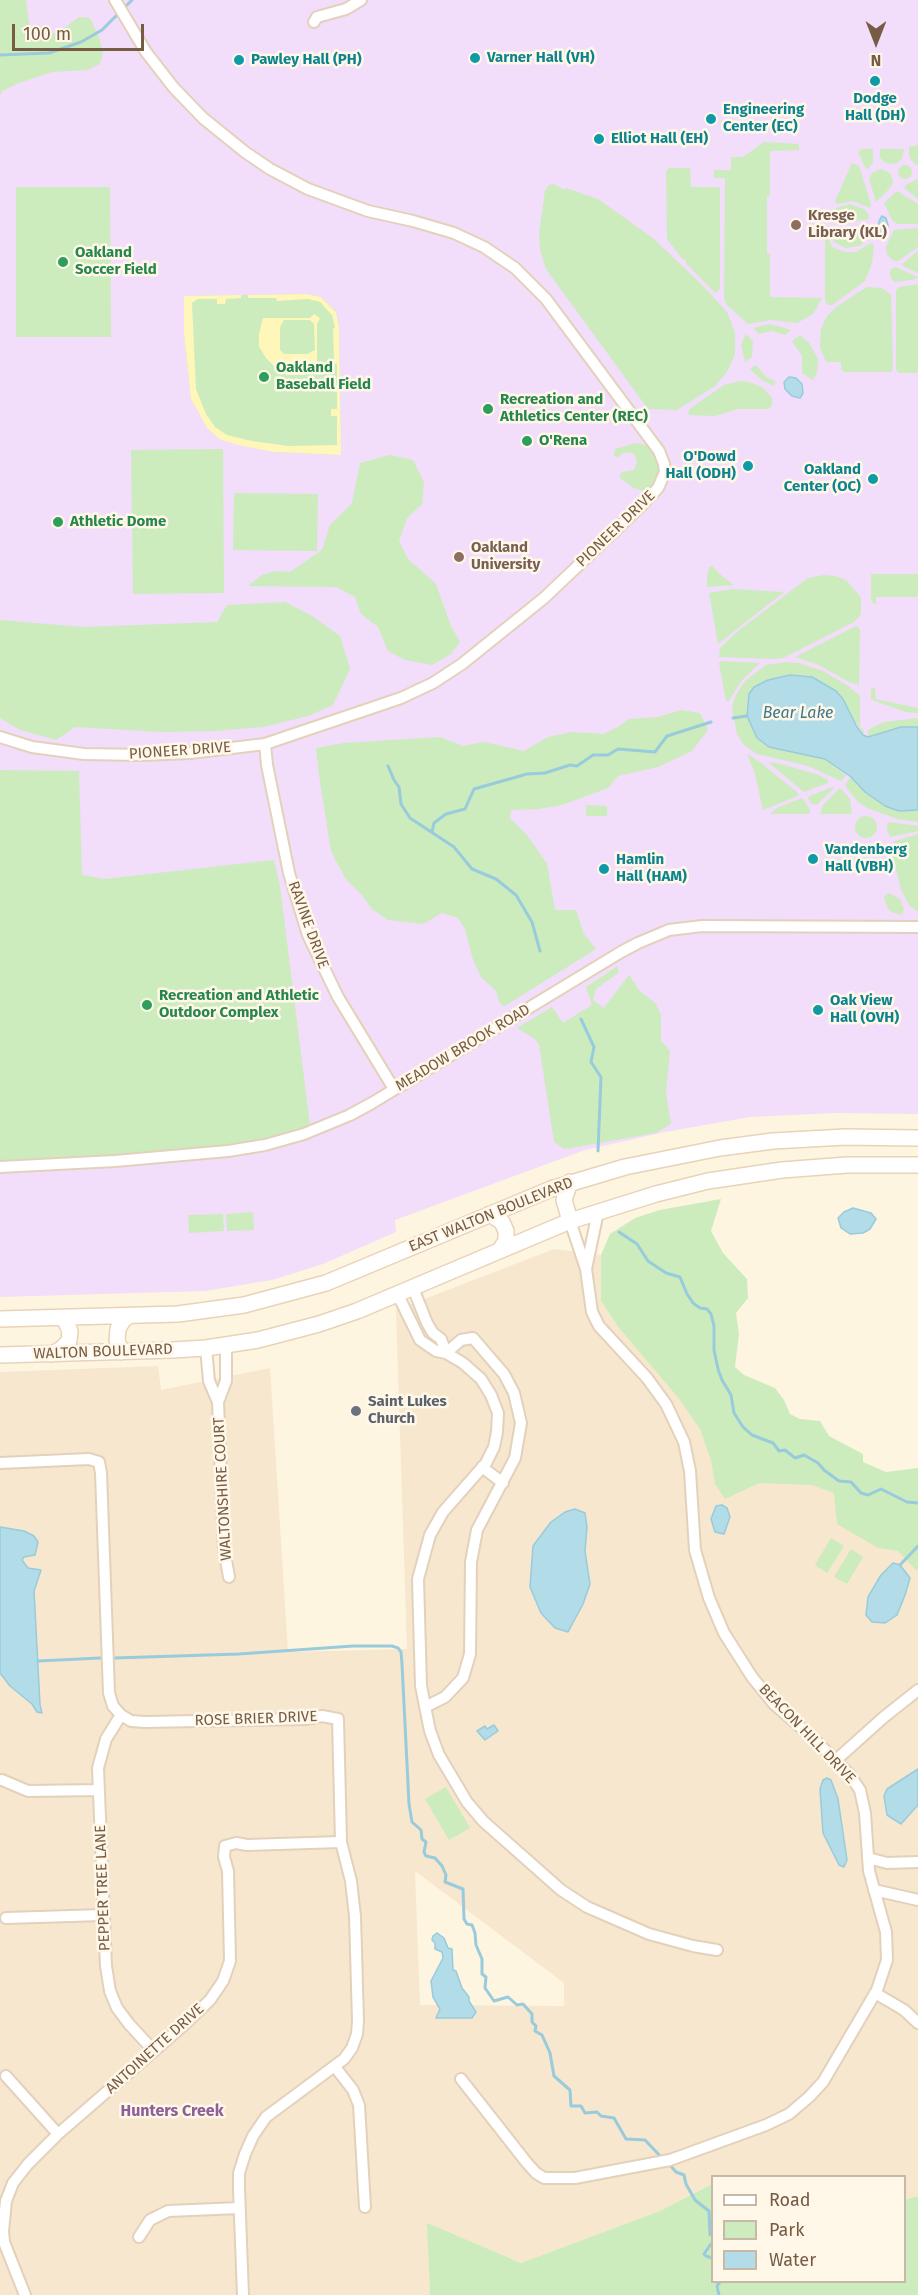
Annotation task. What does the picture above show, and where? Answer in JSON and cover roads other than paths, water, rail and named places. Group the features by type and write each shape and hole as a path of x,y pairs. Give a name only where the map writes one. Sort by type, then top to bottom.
{"main road":[{"name":"EAST WALTON BOULEVARD","path":"129,1316 178,1314 244,1305 306,1289 360,1270 570,1182 673,1156 744,1144 821,1138 918,1138"},
{"path":"206,1348 258,1340 319,1324 398,1295 570,1221 681,1187 756,1174 847,1166 918,1165"},
{"path":"570,1182 564,1200 570,1221"},
{"path":"490,1214 502,1222 506,1231 506,1240 500,1250"},
{"path":"0,1319 129,1316"},
{"path":"121,1352 117,1340 118,1329 129,1316"},
{"path":"52,1354 69,1341 70,1331 64,1318"},
{"name":"WALTON BOULEVARD","path":"0,1355 206,1348"}],"street":[{"name":"PIONEER DRIVE","path":"0,737 52,751 167,755 265,744 401,698 433,683 462,664 544,598 641,506 661,483 664,464 659,451 546,299 515,268 484,247 454,233 413,220 368,211 308,189 244,152 202,118 174,88 146,52 115,0"},
{"path":"314,22 317,17 346,9 361,0"},
{"name":"RAVINE DRIVE","path":"265,744 289,873 308,935 338,998 394,1089"},
{"name":"MEADOW BROOK ROAD","path":"0,1167 164,1157 265,1145 326,1126 350,1115 621,952 658,934 702,926 918,927"},
{"name":"BEACON HILL DRIVE","path":"586,1269 598,1212"},
{"name":"BEACON HILL DRIVE","path":"461,2079 526,2163 544,2178 575,2178 647,2166 706,2148 789,2114 809,2097 823,2082 875,1994 887,1960 886,1932 868,1858 865,1813 860,1790 836,1760 774,1704 752,1677 724,1633 709,1598 695,1550 690,1472 684,1442 666,1404 647,1378 599,1326 592,1312 586,1269 570,1221"},
{"path":"413,1288 427,1323 433,1333 441,1339 446,1353"},
{"path":"398,1295 424,1344 463,1363 481,1379 498,1413 494,1447 482,1467 443,1512 430,1535 418,1579 421,1686 439,1755 467,1802 483,1821 561,1890 587,1907 649,1934 717,1950"},
{"path":"415,1329 427,1323"},
{"path":"425,1707 445,1696 463,1678 470,1654 471,1562 475,1539 489,1505 515,1458 521,1424 514,1393 504,1374 473,1338 461,1340 446,1353"},
{"name":"WALTONSHIRE COURT","path":"218,1402 226,1381 226,1345"},
{"name":"WALTONSHIRE COURT","path":"206,1348 209,1381 218,1402 224,1549 229,1577"},
{"path":"0,1463 89,1458 99,1462 109,1693 113,1706 121,1715"},
{"path":"482,1467 503,1483"},
{"path":"836,1760 918,1690"},
{"name":"PEPPER TREE LANE","path":"121,1715 113,1726 101,1754 98,1768 106,1966 110,1991 117,2008 154,2051"},
{"name":"ROSE BRIER DRIVE","path":"121,1715 131,1720 145,1722 306,1719 322,1716 338,1719 341,1842 353,1896 357,2034 352,2048 344,2059 278,2106 266,2117 253,2136 239,2173 243,2295"},
{"path":"2,1780 28,1791 98,1790"},
{"name":"ANTOINETTE DRIVE","path":"26,2295 4,2242 2,2221 13,2183 28,2164 58,2134 210,2000 223,1980 230,1961 228,1871 224,1857 225,1845 341,1842"},
{"path":"868,1858 887,1863 918,1862"},
{"path":"874,1890 918,1900"},
{"path":"6,1918 103,1915"},
{"path":"875,1994 904,2010 918,2023"},
{"path":"335,2067 353,2090 359,2105 365,2207"},
{"path":"6,2076 58,2134"},
{"path":"139,2237 150,2220 168,2211 239,2208"}],"water":[{"path":"882,216 886,218 888,225 884,237 878,228"},
{"path":"789,377 796,378 802,384 803,393 800,398 792,396 785,389 784,382"},
{"name":"Bear Lake","path":"790,675 812,677 836,691 863,735 868,737 901,727 918,727 918,810 899,811 885,806 865,792 851,777 825,759 769,747 757,738 747,716 749,694 754,687 768,680"},
{"path":"853,1208 871,1213 876,1219 870,1229 863,1233 850,1234 841,1228 838,1218"},
{"path":"722,1505 727,1508 730,1517 724,1534 715,1532 711,1519 716,1506"},
{"path":"575,1509 585,1513 587,1527 585,1551 590,1584 583,1604 568,1632 555,1628 541,1613 530,1587 533,1546 551,1522 565,1512"},
{"path":"0,1527 24,1531 34,1536 38,1542 35,1555 24,1557 22,1560 28,1568 41,1570 34,1591 42,1713 37,1712 32,1704 10,1686 0,1673"},
{"path":"893,1563 900,1565 910,1578 905,1595 897,1615 885,1623 872,1622 866,1615 868,1597 881,1575"},
{"path":"494,1725 498,1731 485,1740 477,1731 485,1726 487,1729"},
{"path":"918,1769 918,1805 901,1824 887,1815 884,1796 887,1789"},
{"path":"827,1778 831,1780 838,1799 847,1860 844,1867 839,1865 823,1833 820,1789 823,1780"},
{"path":"437,1933 444,1938 448,1948 452,1949 453,1970 456,1971 462,1988 476,2012 472,2018 436,2018 440,2009 433,1997 431,1981 443,1958 442,1952 435,1949 435,1943 432,1940"}],"waterway":[{"path":"0,55 49,53 81,42 102,30 132,0"},
{"path":"733,718 747,716"},
{"path":"432,832 434,823 446,814 465,809 474,789 527,774 545,773 570,765 577,766 593,755 608,755 618,749 655,752 667,736 711,722"},
{"path":"388,766 399,787 401,804 410,818 454,847 472,869 496,879 516,895 532,922 540,951"},
{"path":"581,1019 594,1047 591,1062 601,1077 598,1151"},
{"path":"619,1232 637,1244 648,1261 666,1273 680,1277 693,1303 700,1308 707,1309 711,1314 718,1369 731,1395 734,1413 743,1427 752,1435 773,1443 779,1451 785,1450 795,1458 804,1455 818,1463 839,1481 851,1482 861,1493 868,1495 881,1489 907,1502 918,1503"},
{"path":"900,1565 918,1546"},
{"path":"115,1658 239,1654 353,1646 398,1648 401,1652 402,1664 409,1804 412,1822 421,1830 422,1839 426,1842 424,1852 426,1856 435,1858 442,1866 446,1875 445,1882 463,1889 464,1919 467,1924 472,1925 475,1933 476,1945 482,1959 482,1974 486,1977 485,1988 494,2001 508,1997 517,2005 523,2004 532,2014 532,2022 536,2026 535,2031 542,2035 550,2053 554,2076 570,2090 571,2106 581,2106 585,2113 597,2112 601,2116 614,2118 626,2139 645,2140 663,2159"},
{"path":"38,1661 100,1658"},
{"path":"668,2163 676,2172 684,2175 695,2200 709,2211 710,2235"},
{"path":"711,2244 704,2254 711,2258"},
{"path":"719,2283 717,2286 719,2295"}],"place":[{"name":"Varner Hall (VH)","path":"475,58"},
{"name":"Pawley Hall (PH)","path":"239,60"},
{"name":"Dodge Hall (DH)","path":"875,81"},
{"name":"Engineering Center (EC)","path":"711,119"},
{"name":"Elliot Hall (EH)","path":"599,139"},
{"name":"Kresge Library (KL)","path":"796,225"},
{"name":"Oakland Soccer Field","path":"63,262"},
{"name":"Oakland Baseball Field","path":"264,377"},
{"name":"Recreation and Athletics Center (REC)","path":"488,409"},
{"name":"O'Rena","path":"527,441"},
{"name":"O'Dowd Hall (ODH)","path":"748,466"},
{"name":"Oakland Center (OC)","path":"873,479"},
{"name":"Athletic Dome","path":"58,522"},
{"name":"Oakland University","path":"459,557"},
{"name":"Vandenberg Hall (VBH)","path":"813,859"},
{"name":"Hamlin Hall (HAM)","path":"604,869"},
{"name":"Recreation and Athletic Outdoor Complex","path":"147,1005"},
{"name":"Oak View Hall (OVH)","path":"818,1010"},
{"name":"Saint Lukes Church","path":"356,1411"}],"district":[{"name":"Hunters Creek","path":"172,2112"}]}
